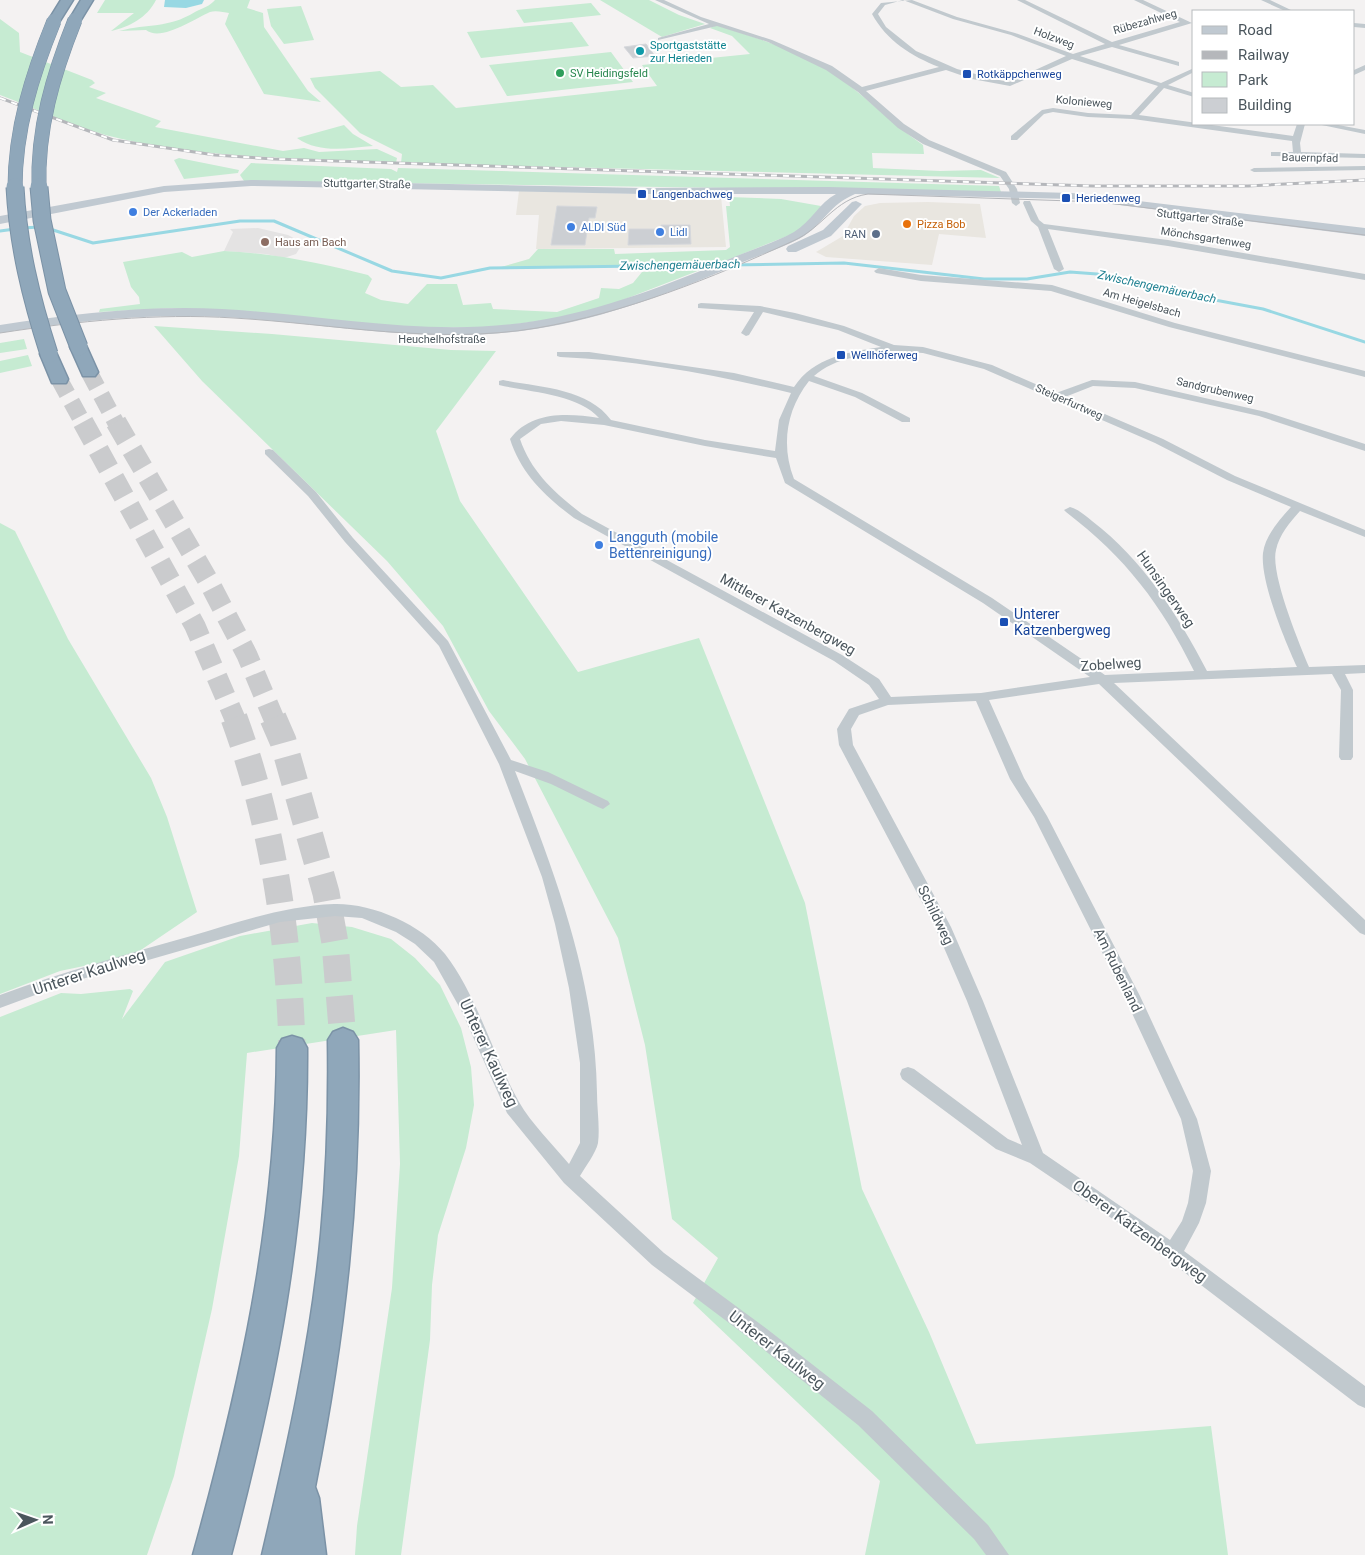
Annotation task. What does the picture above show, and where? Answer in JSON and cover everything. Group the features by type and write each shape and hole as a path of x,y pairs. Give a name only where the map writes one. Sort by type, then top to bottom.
{"highway":[{"path":"58,379 31,305 17,251 12,208 12,154 17,122 29,77 54,21 67,0"},
{"path":"87,0 74,20 59,54 48,87 41,121 39,203 46,247 57,292 89,372"},
{"path":"281,1555 299,1479 326,1338 341,1206 345,1089 343,1040"},
{"path":"212,1555 254,1390 276,1271 289,1160 292,1048"},
{"path":"299,1479 307,1555"}],"main road":[{"name":"Stuttgarter Straße","path":"0,220 164,189 251,183 632,191 807,190 862,191 1019,200 1129,209 1365,239"},
{"name":"Stuttgarter Straße","path":"807,190 856,204 891,199 1019,200 1082,196 1365,232"},
{"name":"Stuttgarter Straße","path":"737,191 833,198 862,191"},
{"name":"Heuchelhofstraße","path":"0,330 91,316 170,312 262,316 361,327 424,331 496,330 555,322 608,309 748,256 799,234 809,227 833,198"},
{"name":"Heuchelhofstraße","path":"0,340 87,327 163,321 213,323 421,341 496,340 551,332 623,315 768,259 827,233 856,204"}],"street":[{"path":"658,0 716,24 798,52 829,68 861,90 901,126 926,142 1003,174 1019,200 1035,221 1042,226 1058,268"},
{"path":"900,0 879,2 875,14 884,32 907,50 948,67 1000,83 1010,84 1070,57"},
{"name":"Holzweg","path":"906,0 955,18 1014,34 1070,57 1162,87 1192,94"},
{"name":"Rübezahlweg","path":"1020,0 1110,44"},
{"path":"1137,0 1190,24"},
{"path":"1264,0 1288,10"},
{"path":"660,39 716,24"},
{"name":"Rübezahlweg","path":"1070,57 1110,44 1190,24"},
{"path":"1110,44 1176,64 1191,66"},
{"path":"1176,64 1191,66"},
{"path":"1133,117 1164,84 1191,66"},
{"path":"861,90 948,67"},
{"path":"1355,78 1365,67"},
{"name":"Kolonieweg","path":"1014,138 1042,112 1047,110 1133,117 1192,125"},
{"name":"Kolonieweg","path":"1192,125 1296,139"},
{"path":"1298,154 1295,149 1301,125"},
{"path":"1326,125 1365,132"},
{"path":"1274,154 1365,156"},
{"name":"Bauernpfad","path":"1254,170 1365,168"},
{"name":"Mönchsgartenweg","path":"1042,226 1168,242 1365,277"},
{"name":"Am Heigelsbach","path":"879,271 921,278 1052,288 1172,325 1365,374"},
{"name":"Steigerfurtweg","path":"701,306 760,310 817,321 893,348 923,350 988,367 1159,441 1231,478 1365,534"},
{"path":"746,333 760,310"},
{"path":"893,348 869,352 827,364 816,369 796,391 786,414 781,455 789,481 886,537 1055,644 1102,680 1365,929"},
{"path":"560,354 589,355 734,376 796,391"},
{"path":"808,378 835,385 873,400 906,420"},
{"path":"503,383 584,402 604,414 607,422"},
{"name":"Sandgrubenweg","path":"1057,396 1092,383 1135,385 1262,414 1365,448"},
{"name":"Mittlerer Katzenbergweg","path":"781,455 694,441 607,422 567,418 545,420 524,428 515,439 518,451 538,480 557,500 578,516 838,658 874,682 883,692 887,701"},
{"path":"269,452 312,494 349,540 444,644 506,764 549,877 563,924 577,988 588,1063 589,1144 570,1178"},
{"path":"1298,506 1285,520 1269,552 1275,585 1304,670"},
{"name":"Hunsingerweg","path":"1070,510 1102,534 1127,559 1170,618 1203,676"},
{"name":"Zobelweg","path":"887,701 981,697 1102,680 1304,670 1337,671 1365,669"},
{"path":"1337,671 1347,690 1346,757"},
{"name":"Am Rubenland","path":"981,697 1017,779 1040,816 1118,970 1189,1119 1202,1172 1197,1203 1190,1223 1180,1242 1172,1252"},
{"name":"Schildweg","path":"887,701 854,712 844,729 846,744 943,927 975,1001 1036,1158"},
{"path":"506,764 521,766 544,775 603,804"},
{"name":"Unterer Kaulweg","path":"0,1002 62,979 272,917 311,911 364,913 401,928 420,940 440,958 468,1008 513,1108 570,1178 658,1259 760,1335 865,1418 981,1532 1000,1555"},
{"name":"Oberer Katzenbergweg","path":"908,1074 1002,1144 1036,1158 1135,1224 1365,1398"}],"shaded area":[{"path":"519,191 721,196 726,247 536,249 539,215 516,215"},
{"path":"880,203 980,204 986,238 939,234 932,265 826,257 816,252 843,236 854,216 865,206"},
{"name":"Haus am Bach","path":"258,228 288,235 303,243 296,254 284,258 266,254 224,251 233,232 230,229"}],"green space":[{"path":"105,0 156,0 143,17 124,27 111,31 134,13 97,13"},
{"path":"215,0 250,0 247,8 263,13 264,27 308,91 321,102 264,94 225,24 229,13 210,12 178,28 160,33 152,33 146,30 119,31 176,21 206,7"},
{"path":"600,0 649,0 679,15 705,24 662,37"},
{"path":"591,3 601,15 524,23 516,10"},
{"path":"301,6 314,40 284,44 271,26 267,9"},
{"path":"0,19 19,33 20,52 92,80 95,83 89,87 106,93 96,98 161,121 155,127 283,151 304,148 319,152 377,149 397,158 396,163 258,157 156,146 106,135 75,125 0,95"},
{"name":"SV Heidingsfeld","path":"572,22 589,46 481,58 467,32"},
{"path":"716,25 787,49 827,69 923,145 924,154 872,153 873,168 940,171 981,170 1000,178 401,163 402,154 360,133 315,88 310,78 380,71 401,87 433,85 456,108 657,86 642,65 750,54 732,36 710,28"},
{"name":"SV Heidingsfeld","path":"611,52 633,82 507,96 489,65"},
{"path":"344,125 353,134 373,146 344,149 324,148 306,143 297,138"},
{"path":"179,158 239,170 238,173 184,179 174,160"},
{"path":"251,163 391,169 397,172 398,168 999,186 1001,192 244,181 240,175"},
{"path":"729,197 781,199 821,206 813,218 795,233 717,264 501,267 529,259 538,249 614,249 615,254 726,250 730,247 726,206 730,206"},
{"path":"224,251 296,259 368,275 372,279 365,293 381,300 408,304 427,284 457,284 463,305 491,303 493,309 557,312 599,298 601,288 619,289 633,283 642,272 708,267 602,308 553,319 496,327 422,328 172,308 99,312 100,309 140,304 139,297 131,287 123,262 182,252 192,257"},
{"path":"154,326 272,334 451,350 496,351 436,431 460,501 578,672 699,638 805,903 862,1189 929,1332 976,1444 1211,1426 1228,1555 865,1555 880,1481 693,1303 718,1258 672,1219 645,1045 618,938 525,759 489,711 443,626 387,561 202,381"},
{"path":"24,339 27,349 0,353 0,343"},
{"path":"28,355 32,366 0,373 0,361"},
{"path":"0,523 15,531 68,639 151,778 167,817 197,912 132,956 60,971 0,994"},
{"path":"312,923 352,927 391,939 415,958 440,985 461,1028 471,1067 474,1105 466,1148 438,1235 432,1285 430,1340 401,1555 355,1555 357,1526 392,1288 400,1164 396,1030 247,1053 239,1156 212,1309 174,1476 147,1555 0,1555 0,1017 61,993 81,994 130,989 133,991 122,1019 165,962 240,936"}],"water":[{"path":"165,0 204,0 202,4 186,8 164,7"}],"building":[{"name":"Sportgaststätte zur Herieden","path":"646,44 655,56 633,58 624,47"},
{"name":"ALDI Süd","path":"557,206 597,207 595,218 589,218 585,245 551,245"},
{"name":"Lidl","path":"661,225 690,225 691,244 628,245 629,229 661,229"}],"waterway":[{"name":"Zwischengemäuerbach","path":"47,228 93,243 240,221 274,221 392,271 441,278 490,268 719,265"},
{"name":"Zwischengemäuerbach","path":"22,228 40,227"},
{"name":"Zwischengemäuerbach","path":"0,231 15,229"},
{"name":"Zwischengemäuerbach","path":"730,265 844,263 984,279 1027,279 1070,272 1097,274 1140,286 1263,309 1365,342"}],"tunnel":[{"path":"89,372 116,423"},
{"path":"59,379 83,423"},
{"path":"83,422 195,626 235,719"},
{"path":"116,422 210,584 247,655 274,719"},
{"path":"234,718 248,758 269,839 283,922 292,1048"},
{"path":"273,718 283,741 326,893 335,943 343,1040"}],"tram line":[{"path":"0,333 58,325 146,317 234,318 423,334 499,333 537,328 635,304 700,281 793,241 813,229 846,202 868,194 1100,202 1365,235"}],"railway":[{"path":"0,98 113,140 215,155 274,159 1093,186 1248,186 1365,180"}],"place":[{"name":"Sportgaststätte zur Herieden","path":"640,51"},
{"name":"SV Heidingsfeld","path":"560,73"},
{"name":"Rotkäppchenweg","path":"967,74"},
{"name":"Langenbachweg","path":"642,194"},
{"name":"Heriedenweg","path":"1066,198"},
{"name":"Der Ackerladen","path":"133,212"},
{"name":"Pizza Bob","path":"907,224"},
{"name":"ALDI Süd","path":"571,227"},
{"name":"Lidl","path":"660,232"},
{"name":"RAN","path":"876,234"},
{"name":"Haus am Bach","path":"265,242"},
{"name":"Wellhöferweg","path":"841,355"},
{"name":"Langguth (mobile Bettenreinigung)","path":"599,545"},
{"name":"Unterer Katzenbergweg","path":"1004,622"}]}
